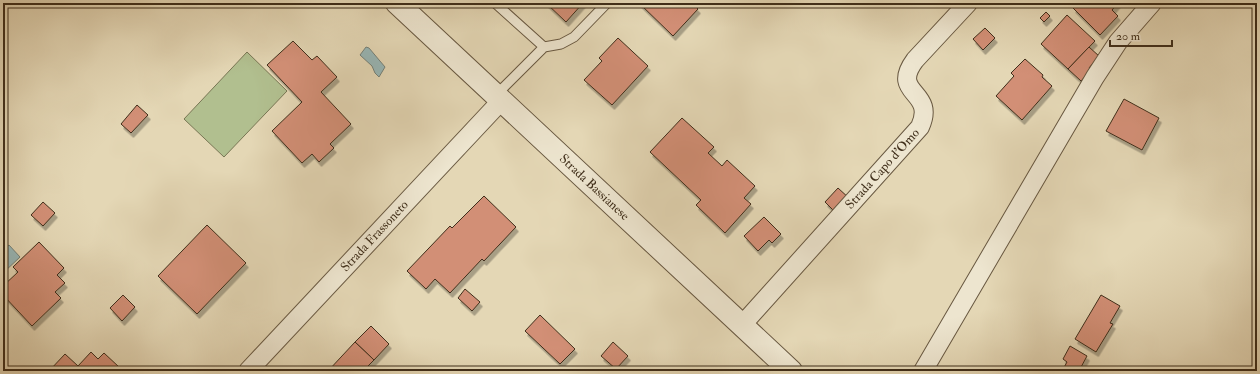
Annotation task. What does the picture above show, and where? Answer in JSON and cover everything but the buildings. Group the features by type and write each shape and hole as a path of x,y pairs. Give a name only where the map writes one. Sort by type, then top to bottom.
{"street":[{"name":"Strada Bassianese","path":"398,3 791,371"},
{"name":"Strada Capo d'Omo","path":"742,325 920,127 925,114 923,104 909,86 906,80 906,74 909,67 915,60 968,3"},
{"path":"923,371 1097,73 1118,42 1152,3"},
{"name":"Strada Frassoneto","path":"248,371 499,98"}],"lane":[{"path":"495,3 544,46"},
{"path":"499,98 544,46 561,44 574,37 607,3"}],"green space":[{"path":"247,52 287,91 224,157 184,119"}],"water":[{"path":"366,47 369,48 385,67 379,77 375,73 372,66 360,55"},
{"path":"9,245 20,257 3,273 3,250"}]}
